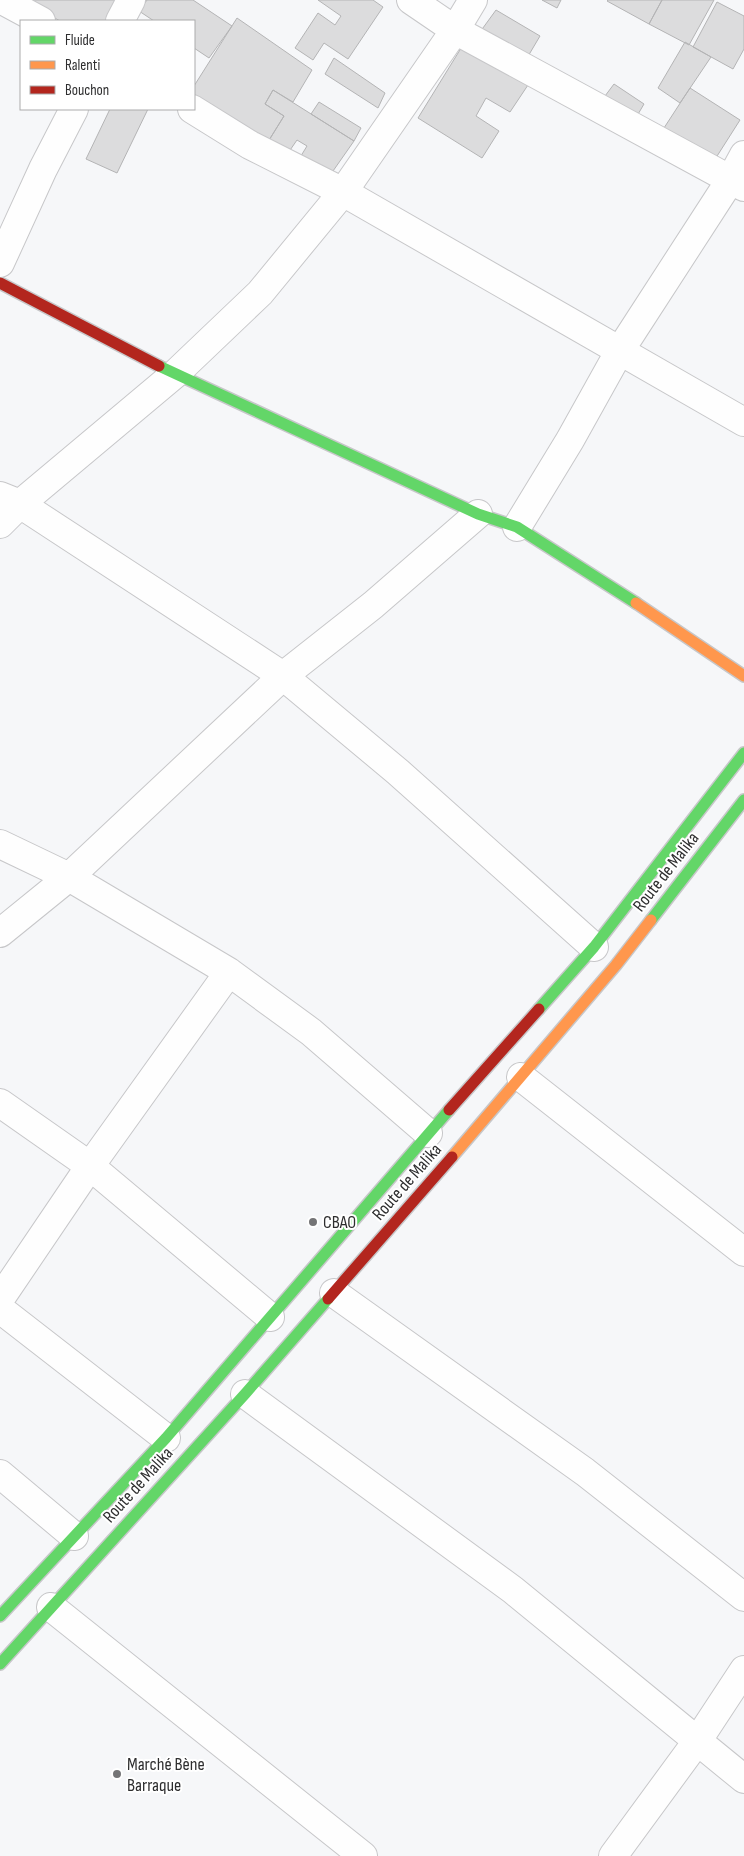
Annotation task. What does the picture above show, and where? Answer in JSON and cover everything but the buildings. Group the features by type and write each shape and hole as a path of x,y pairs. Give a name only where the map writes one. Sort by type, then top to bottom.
{"main road":[{"path":"0,282 175,374 478,514 517,527 647,610 744,676"},
{"name":"Route de Malika","path":"0,1616 166,1438 428,1133 594,946 744,753"},
{"name":"Route de Malika","path":"0,1664 245,1394 521,1077 616,965 744,800"}],"street":[{"path":"2,0 39,20"},
{"path":"121,20 131,0"},
{"path":"411,0 455,30 738,183"},
{"path":"0,524 10,500 175,374 260,293 343,192 455,30 473,0"},
{"path":"0,264 43,169 73,110"},
{"path":"194,110 250,145 343,192 744,422"},
{"path":"517,527 570,440 619,352 738,183 744,155"},
{"path":"10,500 283,676 398,772 594,946"},
{"path":"0,933 69,877 283,676 373,605 478,514"},
{"path":"0,844 69,877 229,972 312,1032 428,1133"},
{"path":"0,1299 90,1166 229,972"},
{"path":"521,1077 744,1252"},
{"path":"0,1104 90,1166 270,1317"},
{"path":"334,1293 585,1472 744,1597"},
{"path":"0,1309 166,1438"},
{"path":"245,1394 512,1590 744,1779"},
{"path":"0,1474 74,1536"},
{"path":"50,1607 363,1856"},
{"path":"613,1856 698,1740 744,1670"}],"traffic: fast":[{"path":"159,366 478,514 517,527 636,603"},
{"path":"539,1009 594,947 744,753"},
{"path":"651,920 744,800"},
{"path":"0,1616 166,1438 449,1110"},
{"path":"0,1664 245,1394 328,1299"}],"traffic: slow":[{"path":"636,603 744,676"},
{"path":"452,1157 616,965 651,920"}],"traffic: jam":[{"path":"0,283 159,366"},
{"path":"449,1110 539,1009"},
{"path":"328,1299 452,1157"}],"place":[{"name":"CBAO","path":"313,1222"},
{"name":"Marché Bène Barraque","path":"117,1774"}]}
